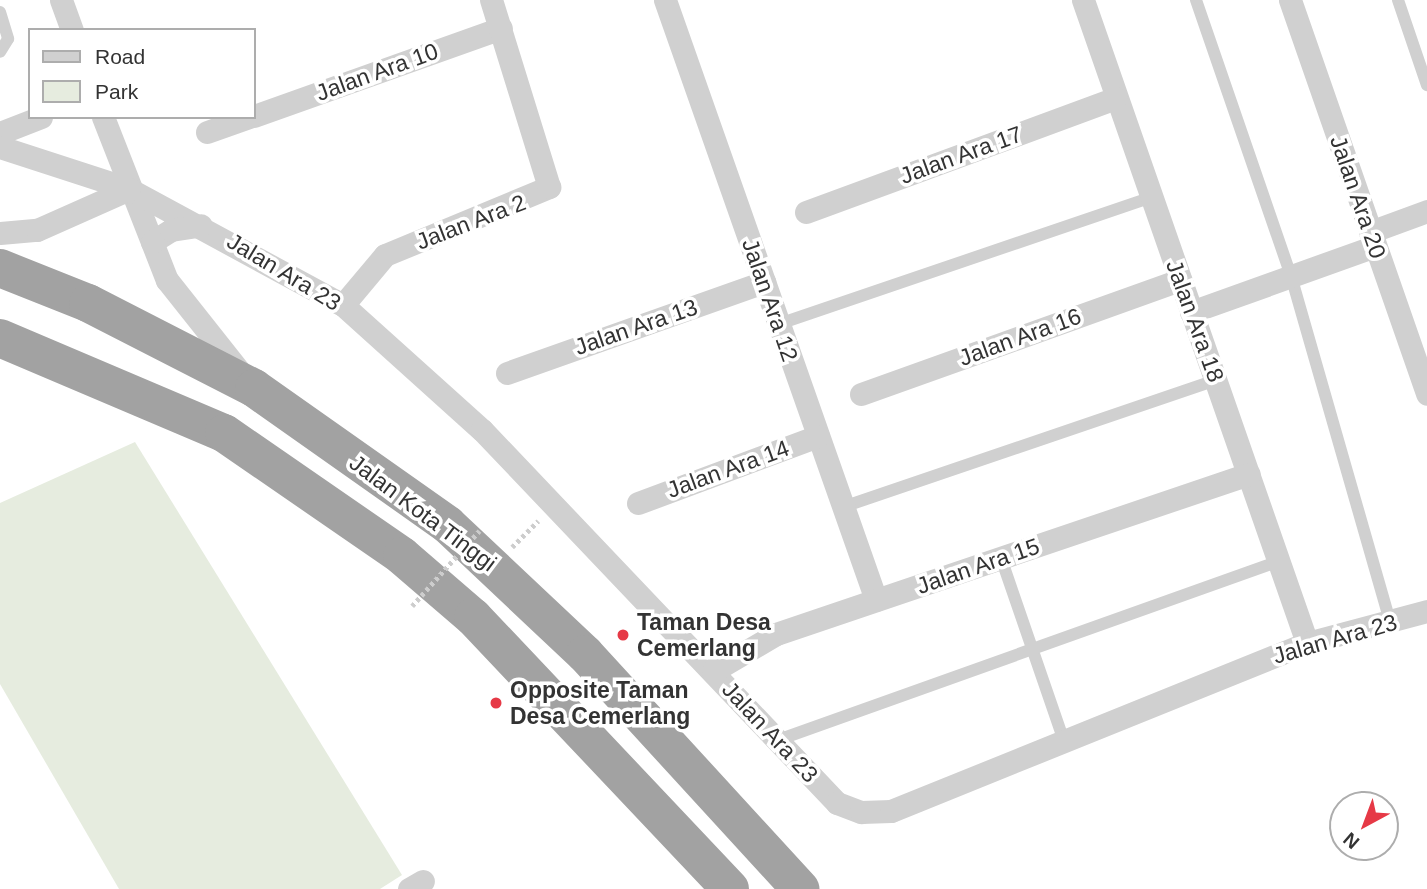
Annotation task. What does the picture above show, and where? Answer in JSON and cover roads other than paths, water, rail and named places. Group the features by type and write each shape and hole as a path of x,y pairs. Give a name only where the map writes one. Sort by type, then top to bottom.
{"highway":[{"name":"Jalan Kota Tinggi","path":"0,268 88,303 254,388 495,566 800,889"},
{"name":"Jalan Kota Tinggi","path":"0,338 225,433 402,556 473,617 730,889"}],"street":[{"path":"61,0 71,28"},
{"name":"Jalan Ara 2","path":"343,305 384,255 550,187 491,0"},
{"name":"Jalan Ara 12","path":"665,0 876,600"},
{"name":"Jalan Ara 18","path":"1083,0 1307,643"},
{"name":"Jalan Ara 20","path":"1290,0 1427,394"},
{"name":"Jalan Ara 10","path":"256,114 501,28"},
{"name":"Jalan Ara 17","path":"806,212 1116,98"},
{"path":"0,133 36,119"},
{"path":"104,119 152,242 191,317 254,388"},
{"name":"Jalan Ara 10","path":"207,132 243,119"},
{"name":"Jalan Ara 23","path":"0,147 129,189 201,225 343,305 482,430 837,803 861,812 891,811 1307,643 1391,624 1427,611"},
{"path":"0,233 37,230 129,189"},
{"path":"1191,312 1291,276 1427,211"},
{"name":"Jalan Ara 23","path":"152,242 171,230 201,225"},
{"name":"Jalan Ara 16","path":"861,394 1180,280"},
{"name":"Jalan Ara 13","path":"508,373 764,282"},
{"name":"Jalan Ara 14","path":"638,503 818,436"},
{"name":"Jalan Ara 15","path":"713,671 776,634 1249,474"}],"lane":[{"path":"1196,0 1291,276 1391,624"},
{"path":"1398,0 1427,85"},
{"path":"0,12 8,39 0,52"},
{"path":"779,324 1150,197"},
{"path":"843,507 1216,380"},
{"path":"1002,558 1064,741"},
{"path":"778,740 1279,561"}],"place":[{"name":"Taman Desa Cemerlang","path":"623,635"},
{"name":"Opposite Taman Desa Cemerlang","path":"496,703"}]}
